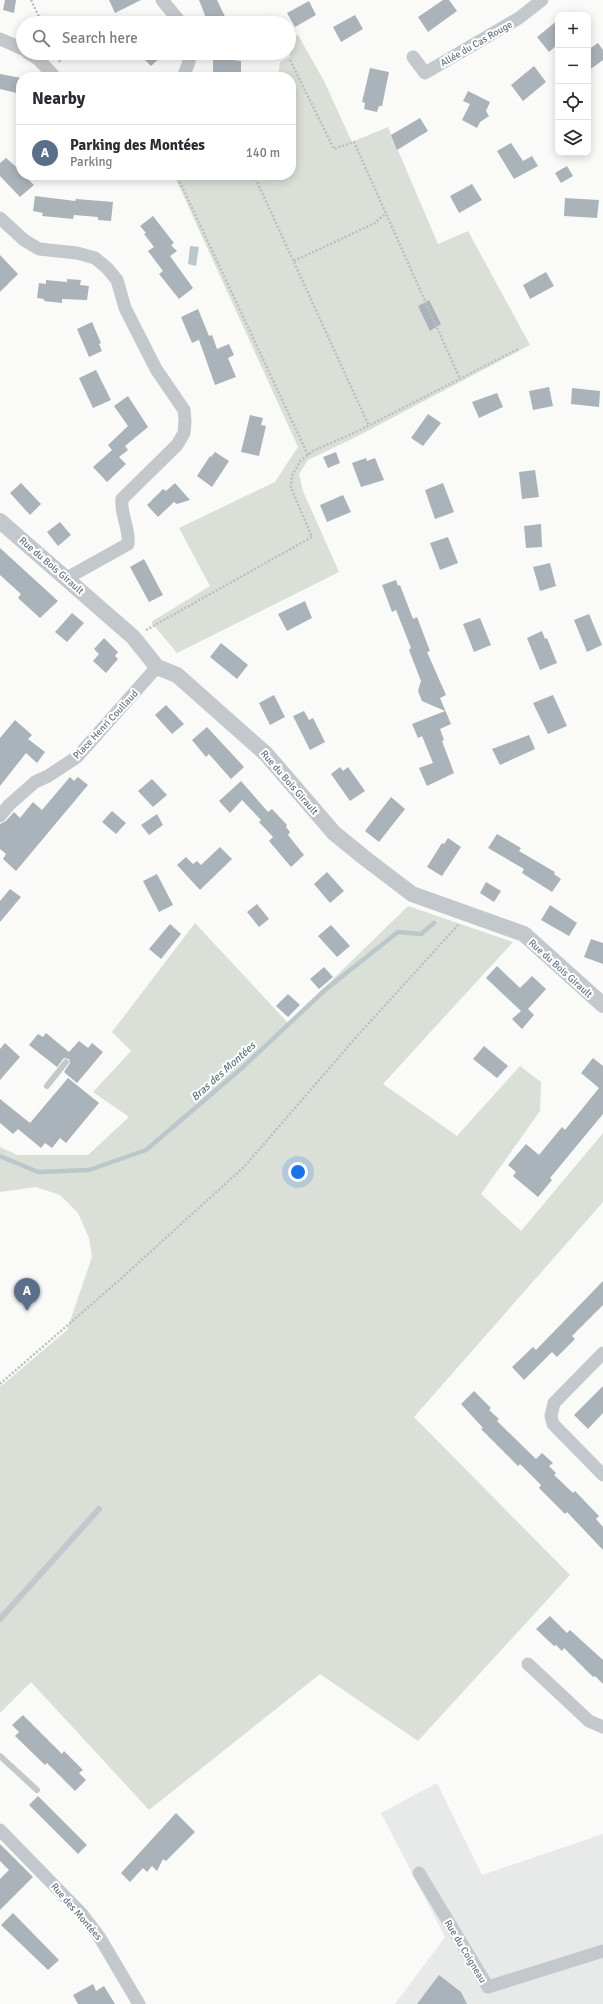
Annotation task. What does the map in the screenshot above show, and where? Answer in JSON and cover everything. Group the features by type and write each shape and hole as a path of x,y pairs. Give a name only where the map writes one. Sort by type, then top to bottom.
{"street":[{"path":"162,0 175,16"},
{"name":"Allée du Cas Rouge","path":"413,57 425,73 518,18 542,0"},
{"path":"0,39 16,46"},
{"path":"39,60 50,72"},
{"path":"184,72 189,60"},
{"path":"0,218 24,240 39,249 77,253 95,258 108,268 117,280 125,308 156,370 184,410 186,421 184,433 177,446 122,499 121,510 129,537 128,544 67,578"},
{"name":"Rue du Bois Girault","path":"0,521 133,637 158,667 177,675 255,743 334,833 366,859 412,894 524,934 603,1006"},
{"name":"Place Henri Coullaud","path":"0,816 9,805 35,782 48,776 77,757 158,667"},
{"path":"603,1353 554,1403 551,1416 553,1424 603,1475"},
{"path":"528,1664 589,1721 603,1727"},
{"name":"Rue des Montées","path":"0,1830 81,1913 100,1938 139,2004"},
{"name":"Rue du Coigneau","path":"419,1873 488,1987 603,1951"}],"lane":[{"path":"47,1086 66,1062"},
{"path":"0,1619 99,1509"},
{"path":"0,1756 37,1790"}],"path":[{"path":"31,0 39,16"},
{"path":"290,60 296,72"},
{"path":"296,72 334,149 354,142 460,379"},
{"path":"179,180 308,455"},
{"path":"256,180 369,426"},
{"path":"294,261 375,223 386,213"},
{"path":"133,637 312,537 291,488 292,476 300,461 308,455 369,426 518,349"},
{"path":"0,1384 116,1283 244,1167 358,1035 468,915"}],"shaded area":[{"path":"298,35 324,81 352,142 388,127 438,244 468,231 530,345 358,436 308,460 299,474 303,491 339,572 177,653 151,622 210,586 179,528 275,482 298,447 176,180 296,180 296,72 279,72 280,62 284,60 296,60 296,36"},
{"path":"190,246 199,247 196,266 188,264"},
{"path":"408,906 513,942 383,1084 457,1136 520,1066 541,1082 540,1111 481,1194 521,1231 603,1133 603,1202 414,1417 570,1575 418,1741 320,1674 149,1810 31,1682 0,1713 0,1387 67,1330 92,1257 89,1238 78,1213 60,1195 36,1187 0,1192 0,1147 17,1155 88,1155 129,1117 93,1092 131,1051 112,1032 195,923 288,1023"},
{"path":"437,1783 482,1875 603,1834 603,2004 395,2004 445,1937 381,1813"}],"building":[{"path":"5,0 16,0 14,13 3,10"},
{"path":"109,0 141,0 115,13"},
{"path":"199,0 217,0 225,16 205,16"},
{"path":"443,0 449,0 457,11 428,32 418,17"},
{"path":"309,1 316,15 296,26 296,16 289,16 287,13"},
{"path":"355,15 363,29 341,42 333,27"},
{"path":"555,22 555,47 549,52 537,37"},
{"path":"598,43 603,50 603,60 591,69 591,48"},
{"path":"145,60 157,60 151,66"},
{"path":"213,60 241,61 241,72 213,72"},
{"path":"534,66 546,82 523,101 511,85"},
{"path":"370,68 389,72 382,106 379,106 377,112 364,109 365,103 362,102"},
{"path":"0,74 16,77 16,93 0,89"},
{"path":"468,91 490,102 486,111 489,116 480,122 477,128 462,120 470,104 463,101"},
{"path":"420,118 428,131 397,150 391,135"},
{"path":"511,143 523,161 532,156 538,166 514,179 497,151"},
{"path":"6,158 16,167 16,180 29,180 34,185 20,197 0,176 0,163"},
{"path":"567,166 573,176 561,183 555,173"},
{"path":"472,184 482,200 459,213 450,196"},
{"path":"35,196 75,201 76,199 113,202 111,221 98,220 98,217 74,215 73,219 42,216 43,213 33,211"},
{"path":"565,198 599,200 597,218 564,216"},
{"path":"153,216 174,243 171,245 177,251 170,256 193,288 179,299 159,274 163,271 148,251 154,247 140,226"},
{"path":"0,255 18,274 0,292"},
{"path":"546,272 554,286 530,299 523,285"},
{"path":"67,279 81,280 80,285 89,286 87,300 62,299 62,303 44,301 44,299 37,298 39,283 46,284 46,280 67,282"},
{"path":"429,300 441,324 430,331 418,306"},
{"path":"198,309 209,336 212,335 217,349 229,344 234,355 228,358 236,377 215,385 199,340 203,338 192,343 181,317"},
{"path":"92,322 101,343 99,344 102,351 89,357 77,329"},
{"path":"96,370 111,400 93,408 79,378"},
{"path":"549,387 553,406 533,410 529,391"},
{"path":"572,388 600,391 599,407 571,404"},
{"path":"497,393 503,407 479,418 472,402"},
{"path":"128,396 148,427 125,446 128,450 119,457 126,464 107,482 93,467 112,450 108,445 128,426 114,406"},
{"path":"428,414 441,423 423,446 411,438"},
{"path":"250,415 263,418 261,425 266,426 259,456 241,452"},
{"path":"215,452 229,461 212,487 197,476 210,456 211,457"},
{"path":"336,452 340,463 328,468 323,457"},
{"path":"366,458 367,461 375,458 384,480 361,487 352,463"},
{"path":"535,470 539,497 522,499 519,472"},
{"path":"21,483 41,504 30,515 10,493"},
{"path":"175,483 190,500 177,504 174,502 158,517 147,505 163,489 166,491"},
{"path":"443,483 454,512 435,519 425,490"},
{"path":"343,495 351,512 327,522 320,505"},
{"path":"60,522 71,535 58,546 47,532"},
{"path":"541,524 542,547 526,548 524,526"},
{"path":"448,537 458,563 440,570 430,543"},
{"path":"0,548 58,601 40,618 18,598 21,594 0,575"},
{"path":"144,559 163,595 149,602 130,567"},
{"path":"550,563 556,586 540,591 533,567"},
{"path":"396,580 398,586 400,585 413,619 417,617 430,651 427,652 446,695 440,698 451,724 440,729 444,740 442,741 454,773 427,786 419,768 433,763 422,736 418,738 412,724 445,711 422,701 418,691 421,681 409,650 411,648 396,610 392,612 382,585"},
{"path":"305,601 312,618 287,631 278,614"},
{"path":"72,613 84,623 67,642 55,632"},
{"path":"589,614 602,645 587,652 574,620"},
{"path":"480,618 491,645 474,652 463,624"},
{"path":"542,631 545,639 547,638 557,663 540,670 527,638"},
{"path":"104,638 118,652 115,656 118,659 106,673 93,661 99,654 94,649"},
{"path":"221,643 248,665 237,679 210,657"},
{"path":"274,695 285,717 270,725 259,703"},
{"path":"553,695 567,726 548,734 533,703"},
{"path":"166,705 184,724 172,734 155,715"},
{"path":"304,711 309,720 313,718 325,742 310,750 293,716"},
{"path":"15,720 32,735 28,739 45,752 37,763 26,753 0,786 0,738"},
{"path":"207,727 244,767 231,779 209,754 206,757 192,740"},
{"path":"529,735 535,749 500,765 492,749"},
{"path":"340,767 343,771 348,767 365,791 350,801 331,774"},
{"path":"70,777 74,781 78,777 88,785 16,871 3,859 6,854 0,849 0,824 6,821 14,812 20,818 33,802 42,810"},
{"path":"152,779 167,795 153,807 138,791"},
{"path":"241,781 268,812 272,809 287,825 286,827 290,832 288,835 304,855 291,867 269,841 273,837 259,822 261,820 242,800 230,813 219,801"},
{"path":"391,797 405,809 379,842 365,831"},
{"path":"112,811 126,823 116,834 102,822"},
{"path":"157,814 163,825 149,835 141,825"},
{"path":"497,834 521,848 519,851 555,872 554,874 561,879 552,892 522,873 524,869 488,848"},
{"path":"448,838 461,847 442,876 427,867 442,843 444,844"},
{"path":"220,847 232,859 200,890 177,865 186,857 193,864 197,861 201,865"},
{"path":"327,872 344,891 330,903 314,884"},
{"path":"157,874 173,905 159,912 143,881"},
{"path":"486,882 501,891 494,902 480,893"},
{"path":"10,889 21,897 0,922 0,901"},
{"path":"257,904 269,919 259,927 247,912"},
{"path":"550,905 577,923 569,936 541,920"},
{"path":"170,924 181,934 161,959 149,949"},
{"path":"331,925 350,946 337,957 318,936"},
{"path":"591,939 603,943 603,964 584,957"},
{"path":"497,966 520,988 532,976 546,989 528,1009 534,1015 522,1029 512,1019 521,1011 486,978"},
{"path":"324,967 333,977 319,989 310,979"},
{"path":"288,994 300,1005 288,1017 276,1006"},
{"path":"46,1033 69,1052 79,1041 88,1048 92,1043 103,1052 77,1083 64,1072 70,1063 69,1059 64,1058 57,1067 29,1045 38,1034 43,1037"},
{"path":"5,1043 20,1057 0,1080 0,1049"},
{"path":"484,1046 508,1066 497,1078 473,1059"},
{"path":"593,1058 603,1066 603,1114 550,1178 552,1180 538,1197 513,1176 516,1172 508,1165 526,1144 539,1155 562,1127 565,1130 599,1088 581,1073"},
{"path":"68,1078 99,1103 66,1143 60,1138 52,1148 45,1143 41,1148 18,1129 13,1134 0,1123 0,1099 30,1123"},
{"path":"603,1281 603,1305 572,1336 575,1339 557,1357 552,1352 524,1380 512,1367 533,1347 536,1350"},
{"path":"603,1386 603,1413 588,1429 574,1415"},
{"path":"474,1391 491,1408 489,1410 499,1419 497,1421 536,1459 542,1453 553,1463 549,1466 556,1473 554,1475 573,1493 575,1491 599,1516 596,1519 603,1527 603,1550 567,1512 565,1514 539,1488 541,1485 520,1464 518,1466 481,1429 483,1428 461,1404"},
{"path":"550,1616 567,1633 570,1630 603,1660 603,1684 595,1676 593,1677 564,1648 562,1651 556,1645 554,1646 536,1629"},
{"path":"23,1715 62,1754 64,1751 83,1770 79,1773 86,1780 75,1791 47,1763 45,1765 15,1736 19,1732 12,1725"},
{"path":"38,1796 87,1845 78,1854 29,1805"},
{"path":"176,1813 195,1832 166,1861 163,1859 157,1871 152,1866 147,1872 143,1868 130,1882 121,1873"},
{"path":"0,1844 33,1877 0,1910 0,1879 9,1870 0,1861"},
{"path":"13,1913 59,1960 48,1970 1,1925"},
{"path":"439,1975 461,1992 467,2004 417,2004"},
{"path":"93,1984 96,1991 104,1986 115,2004 78,2004 73,1995"}],"waterway":[{"name":"Bras des Montées","path":"0,1156 38,1172 89,1170 146,1150 242,1068 325,990 398,932 421,934 434,923"}],"place":[{"name":"Parking des Montées","path":"27,1311"}]}
